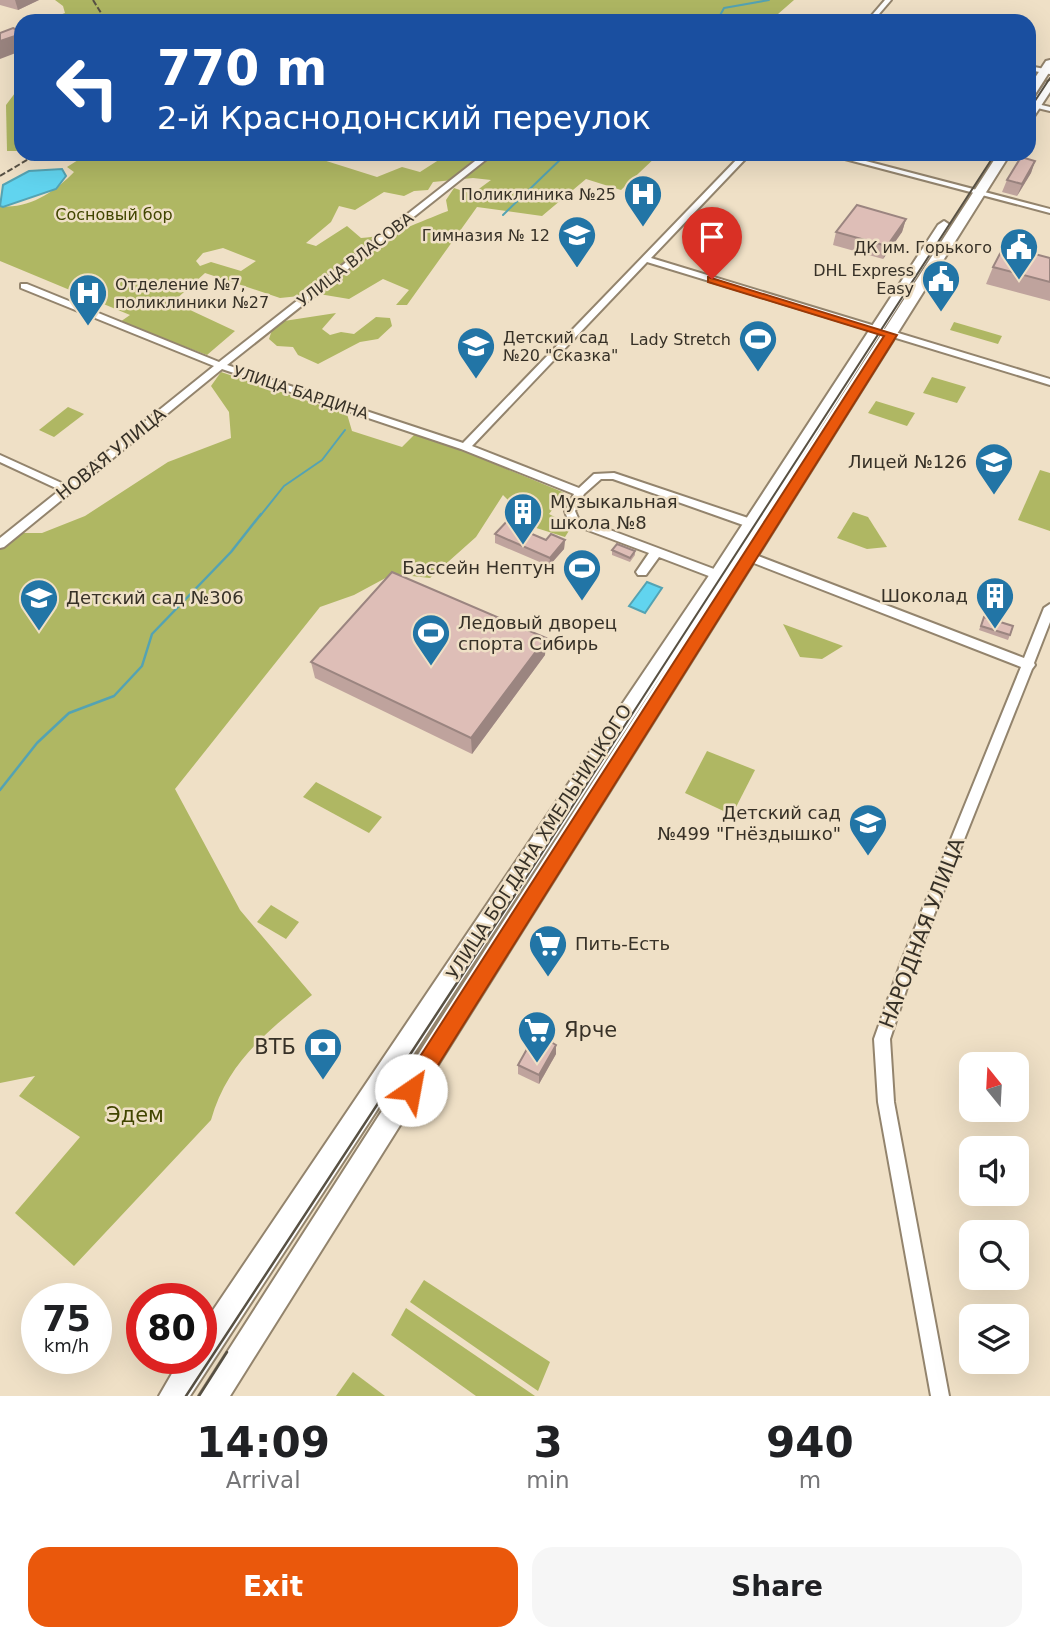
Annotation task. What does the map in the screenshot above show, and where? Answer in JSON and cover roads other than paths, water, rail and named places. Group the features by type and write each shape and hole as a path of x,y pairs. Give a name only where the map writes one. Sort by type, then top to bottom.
{"highway":[{"path":"1036,94 1048,69"},
{"path":"1036,99 1050,84"},
{"name":"УЛИЦА БОГДАНА ХМЕЛЬНИЦКОГО","path":"213,1396 973,191 987,161"},
{"name":"УЛИЦА БОГДАНА ХМЕЛЬНИЦКОГО","path":"973,191 998,161"},
{"name":"УЛИЦА БОГДАНА ХМЕЛЬНИЦКОГО","path":"217,1329 718,575 742,554 750,523 884,332"},
{"path":"173,1396 187,1374"}],"street":[{"path":"876,14 888,0"},
{"name":"УЛИЦА ВЛАСОВА","path":"222,366 480,161"},
{"path":"465,447 739,161"},
{"path":"857,161 1050,211"},
{"path":"646,259 1050,382"},
{"name":"УЛИЦА БАРДИНА","path":"24,286 222,366 465,447 579,492"},
{"name":"НОВАЯ УЛИЦА","path":"0,544 222,366"},
{"path":"0,458 67,489"},
{"path":"718,575 573,520 570,511 579,492 598,476 614,475 750,523"},
{"path":"642,572 656,552"},
{"path":"742,554 1030,665"},
{"name":"НАРОДНАЯ УЛИЦА","path":"940,1396 886,1102 882,1039 909,960 1030,665 1050,608"}],"water":[{"path":"62,169 66,176 56,189 0,206 3,185 29,171"},
{"path":"647,582 662,588 645,613 629,606"}],"waterway":[{"path":"721,14 724,8 769,0"},
{"path":"503,215 559,161"},
{"path":"260,516 284,486 322,460 345,430"},
{"path":"0,790 37,743 69,713 114,696 142,666 152,634 231,552 261,514"}],"tram line":[{"path":"1036,99 1050,78"},
{"path":"513,898 990,161"},
{"path":"186,1396 514,896"},
{"path":"199,1396 227,1352"}],"railway":[{"path":"93,0 102,14"},
{"path":"0,176 25,161"}],"place":[{"name":"Поликлиника №25","path":"643,228"},
{"name":"Гимназия № 12","path":"577,269"},
{"name":"ДК им. Горького","path":"1019,281"},
{"name":"DHL Express Easy","path":"941,313"},
{"name":"Отделение №7, поликлиники №27","path":"88,327"},
{"name":"Lady Stretch","path":"758,373"},
{"name":"Детский сад №20 \"Сказка\"","path":"476,380"},
{"name":"Лицей №126","path":"994,496"},
{"name":"Музыкальная школа №8","path":"523,546"},
{"name":"Бассейн Нептун","path":"582,602"},
{"name":"Шоколад","path":"995,630"},
{"name":"Детский сад №306","path":"39,632"},
{"name":"Ледовый дворец спорта Сибирь","path":"431,667"},
{"name":"Детский сад №499 \"Гнёздышко\"","path":"868,857"},
{"name":"Пить-Есть","path":"548,978"},
{"name":"Ярче","path":"537,1064"},
{"name":"ВТБ","path":"323,1081"}],"park label":[{"name":"Сосновый бор","path":"114,214"},
{"name":"Эдем","path":"135,1115"}]}
